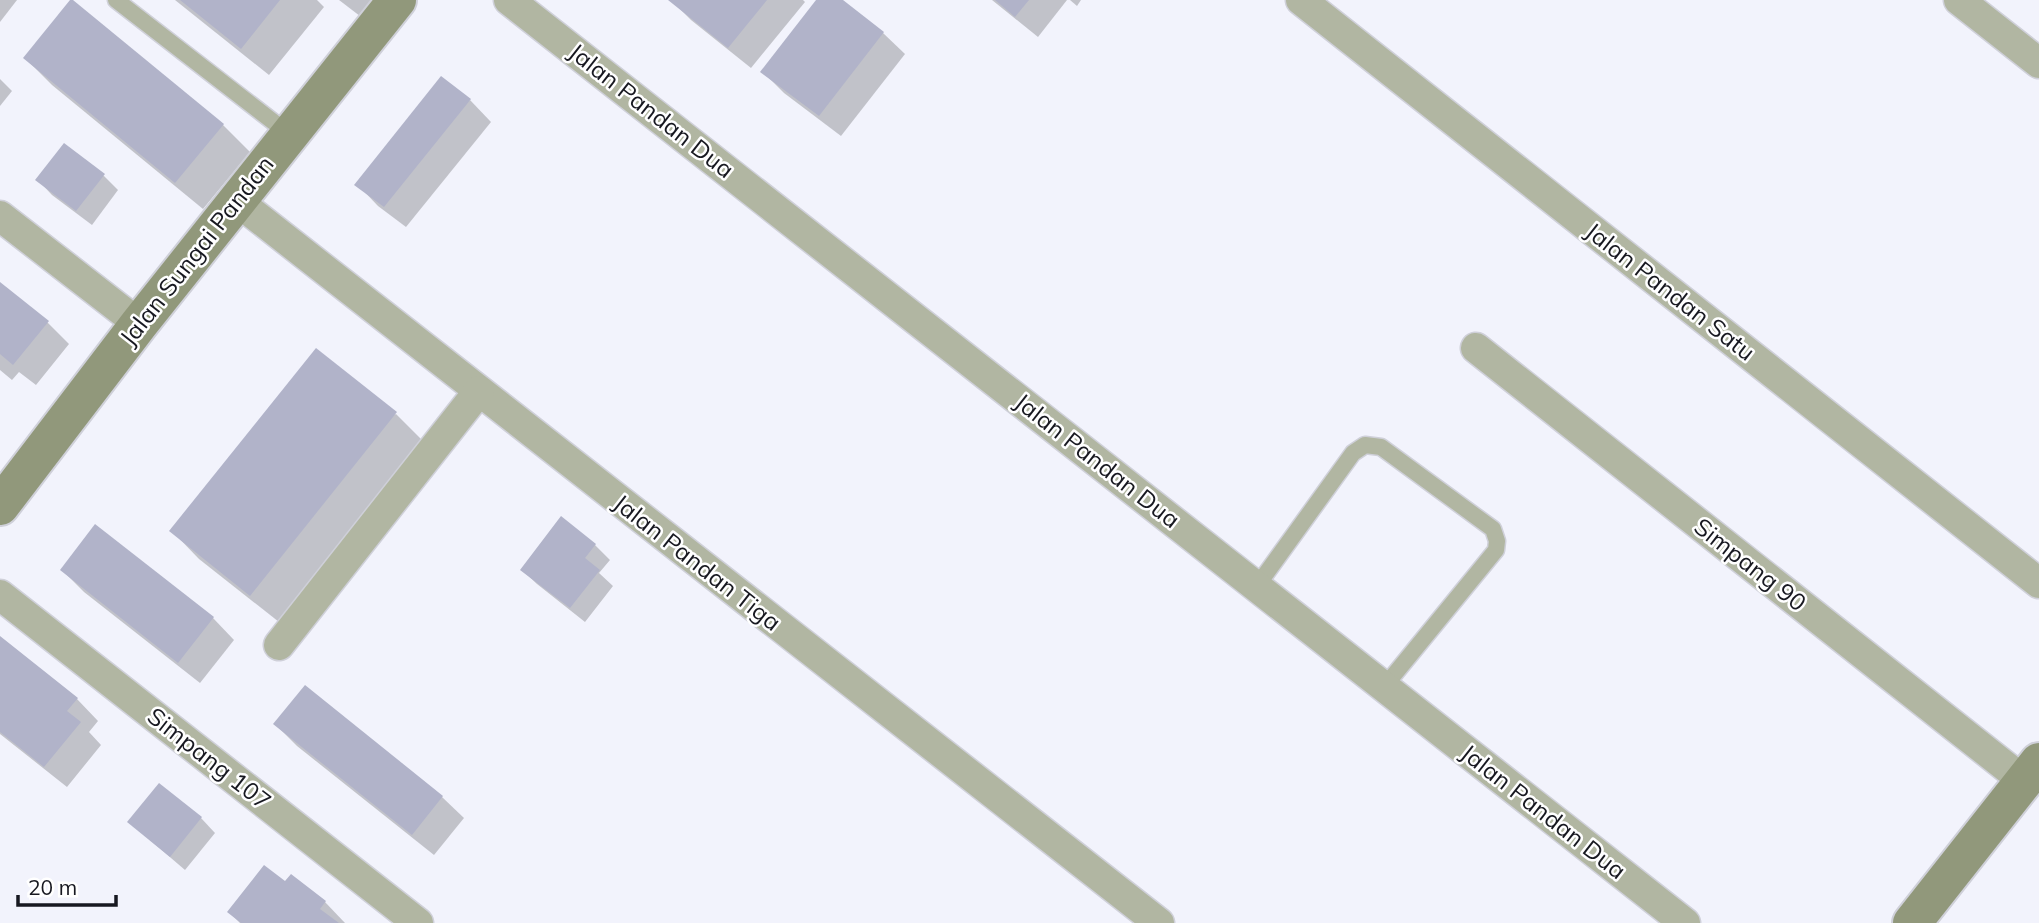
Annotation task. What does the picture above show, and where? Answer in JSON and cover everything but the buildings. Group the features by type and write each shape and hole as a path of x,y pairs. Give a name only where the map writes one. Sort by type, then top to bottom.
{"street":[{"name":"Jalan Sungai Pandan","path":"0,506 139,324 397,0"},
{"name":"Jalan Pandan Dua","path":"509,0 1685,923"},
{"name":"Jalan Pandan Satu","path":"1301,0 2039,583"},
{"path":"1959,0 2039,63"},
{"name":"Jalan Pandan Tiga","path":"237,201 1158,923"},
{"path":"0,216 139,324"},
{"name":"Simpang 90","path":"1476,348 2031,772"},
{"path":"279,645 479,391"},
{"name":"Simpang 107","path":"0,595 418,923"},
{"path":"1912,923 2031,772"}],"lane":[{"path":"116,0 289,134"},
{"path":"1257,586 1353,453 1365,445 1381,447 1493,529 1497,541 1496,550 1384,687"}]}
